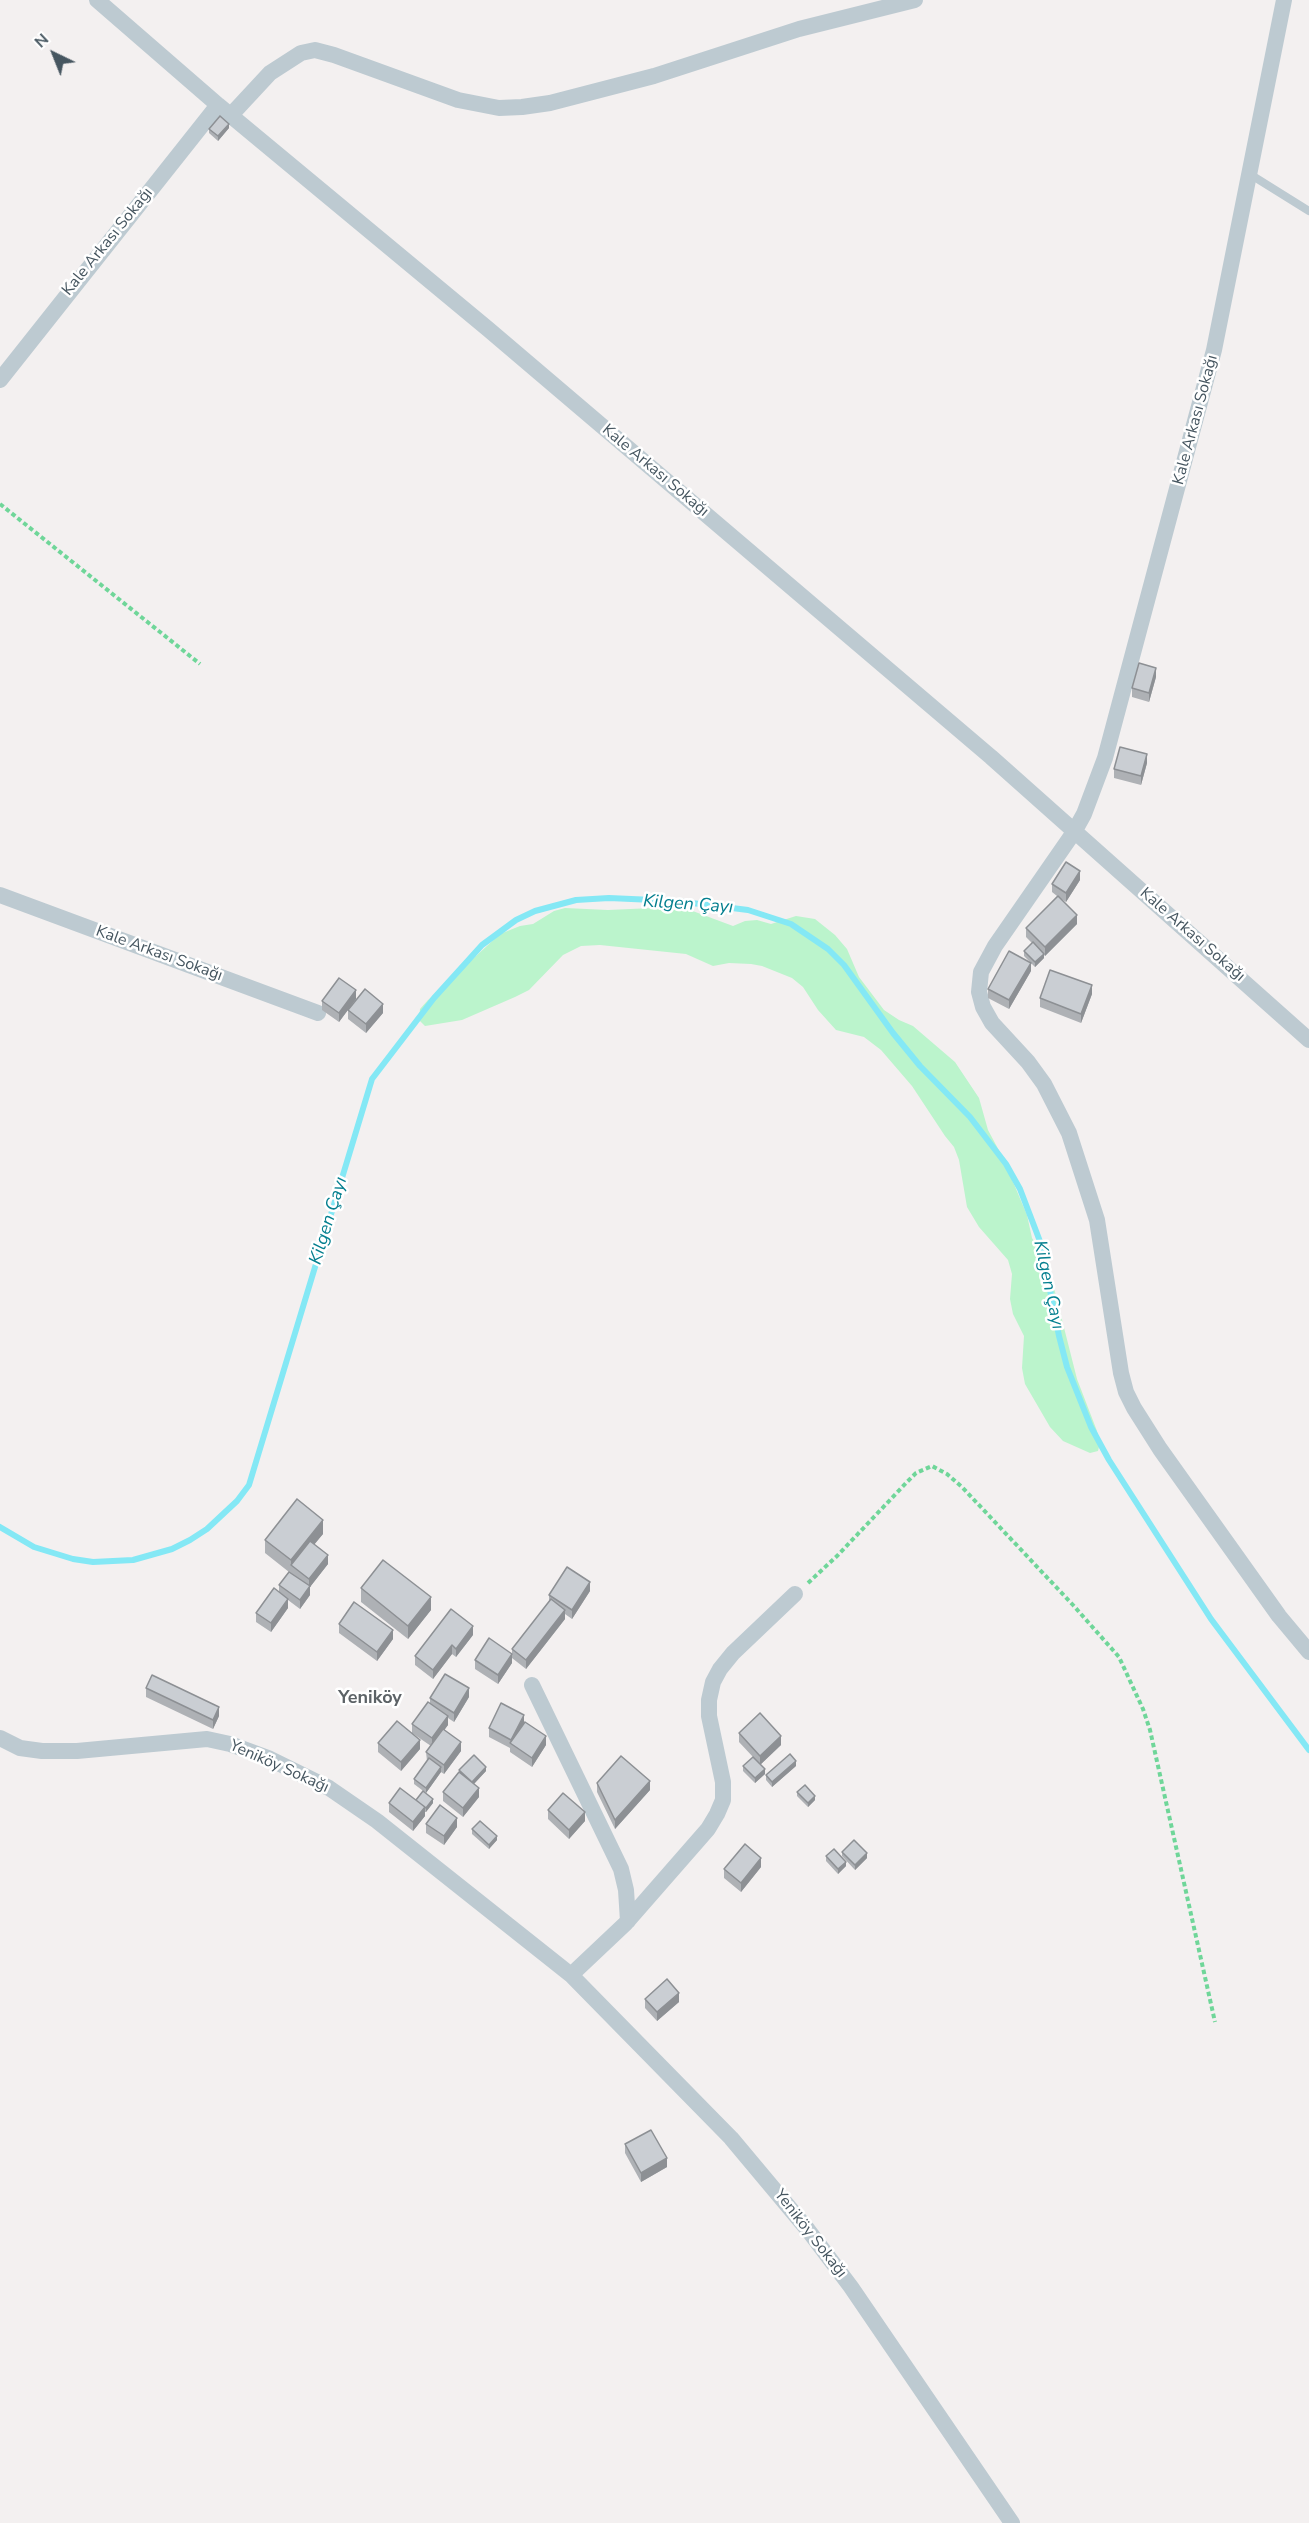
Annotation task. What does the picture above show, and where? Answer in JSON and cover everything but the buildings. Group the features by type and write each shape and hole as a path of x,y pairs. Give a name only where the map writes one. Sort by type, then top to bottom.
{"street":[{"name":"Kale Arkası Sokağı","path":"97,0 982,749 1309,1040"},
{"name":"Kale Arkası Sokağı","path":"0,380 225,110 270,73 301,53 315,50 334,55 458,100 478,105 498,108 522,107 550,103 654,76 799,29 915,0"},
{"name":"Kale Arkası Sokağı","path":"1074,832 1088,805 1105,758 1187,457 1214,350 1284,0"},
{"path":"1074,832 995,946 981,972 979,992 982,1007 992,1023 1028,1062 1044,1084 1069,1133 1097,1220 1121,1373 1126,1392 1134,1408 1160,1449 1279,1616 1309,1652"},
{"name":"Kale Arkası Sokağı","path":"0,895 318,1013"},
{"path":"571,1975 628,1921 708,1829 723,1800 723,1782 714,1748 709,1708 713,1682 720,1669 795,1594"},
{"path":"532,1685 621,1869 626,1890 628,1921"},
{"name":"Yeniköy Sokağı","path":"0,1738 20,1748 77,1751 207,1739 230,1744 268,1758 329,1788 377,1821 571,1975 731,2138 808,2230 851,2287 1012,2523"}],"lane":[{"path":"1248,173 1309,211"}],"path":[{"path":"0,504 200,664"},
{"path":"795,1594 838,1555 916,1473 932,1466 940,1468 962,1487 1101,1636 1128,1674 1150,1730 1215,2022"}],"green space":[{"path":"675,907 690,910 733,926 745,921 757,920 771,924 796,916 815,919 835,935 847,949 859,977 884,1010 913,1026 955,1062 979,1098 988,1130 1003,1158 1027,1215 1032,1238 1044,1257 1077,1379 1097,1431 1100,1443 1098,1451 1090,1453 1063,1441 1050,1427 1025,1384 1022,1368 1024,1336 1013,1314 1010,1299 1012,1274 1008,1260 979,1227 967,1207 959,1160 954,1147 912,1086 881,1050 864,1037 836,1030 818,1010 803,987 792,978 751,964 729,963 713,966 686,954 600,945 581,946 563,955 529,990 515,997 462,1020 425,1026 419,1020 420,1009 428,1000 500,934 520,926 533,924 554,911 565,908 608,910"}],"waterway":[{"name":"Kilgen Çayı","path":"0,1527 34,1547 73,1559 93,1562 133,1560 172,1549 190,1540 207,1529 237,1501 249,1485 372,1079 434,998 482,945 516,920 535,911 576,900 609,898 676,901 748,910 791,924 828,949 844,965 920,1066 970,1117 1006,1164 1020,1189 1041,1244 1067,1367 1091,1427 1109,1460 1211,1619 1309,1750"}],"district":[{"name":"Yeniköy","path":"370,1699"}]}
